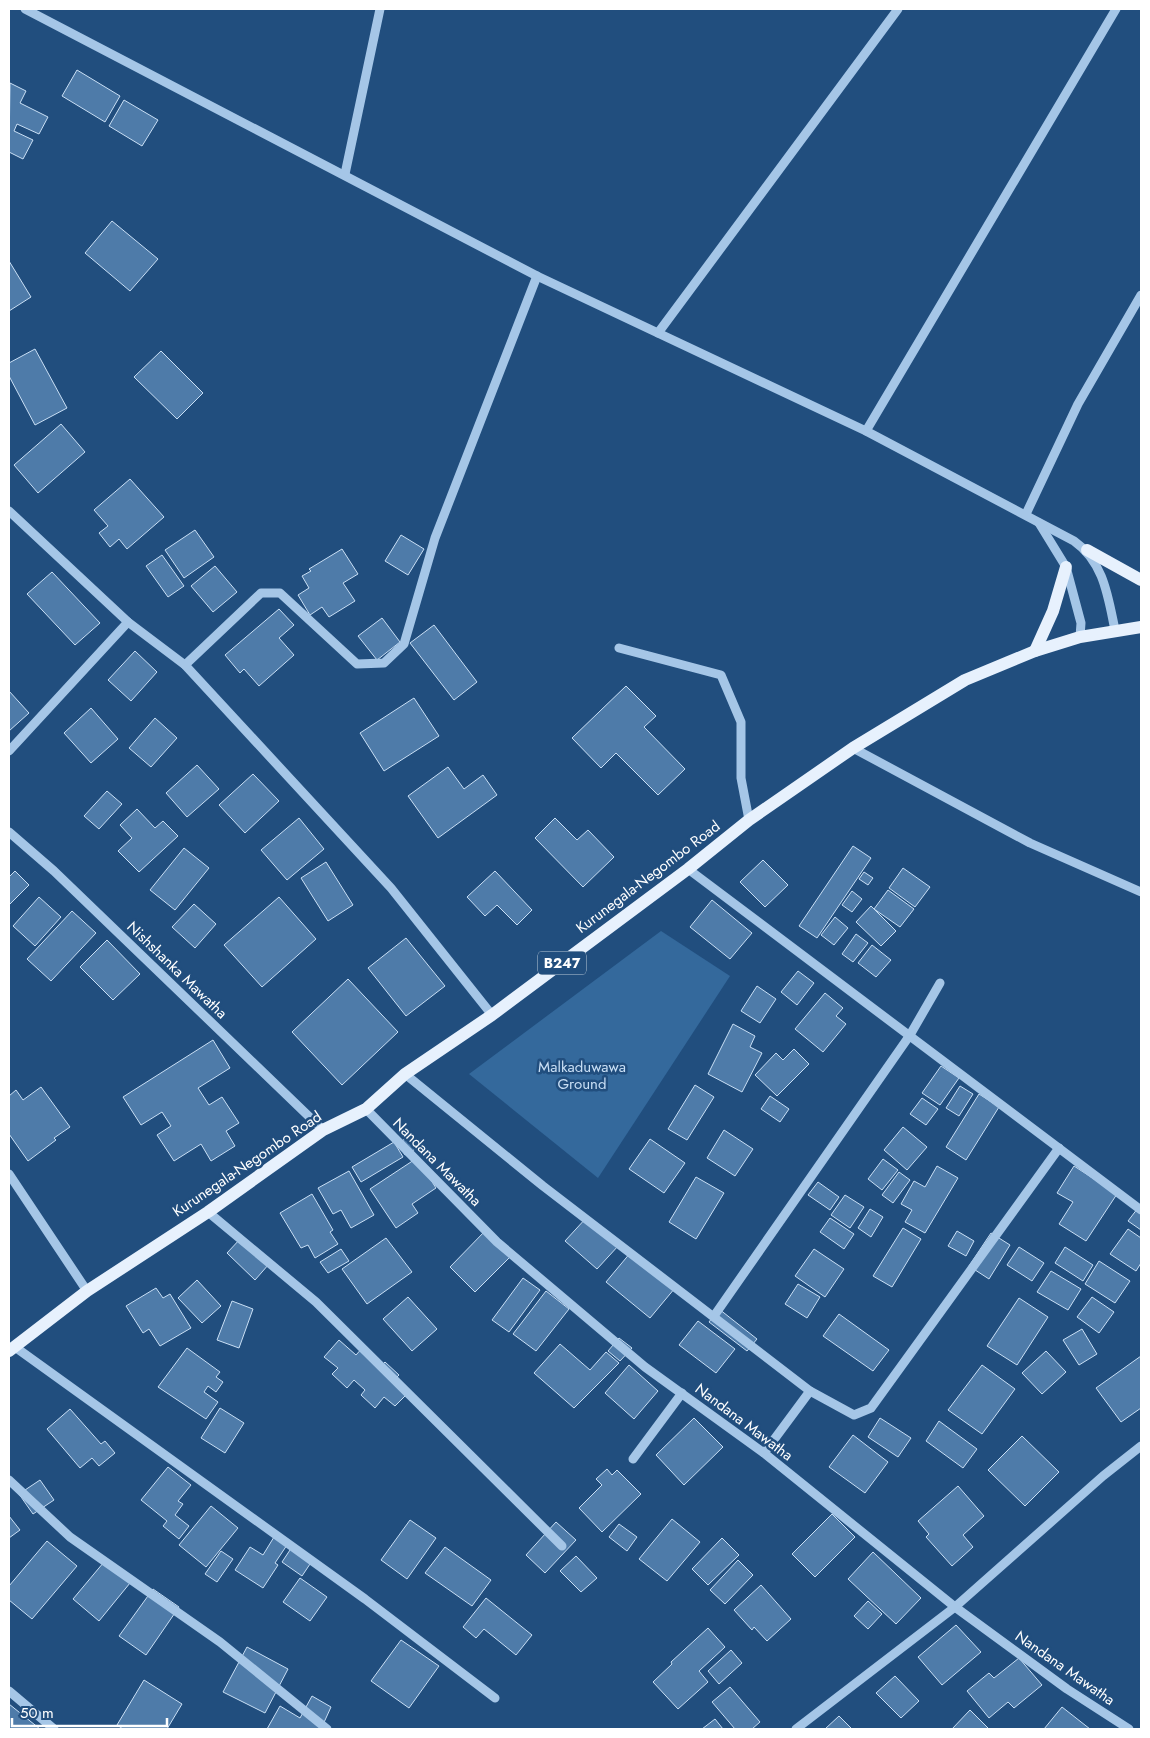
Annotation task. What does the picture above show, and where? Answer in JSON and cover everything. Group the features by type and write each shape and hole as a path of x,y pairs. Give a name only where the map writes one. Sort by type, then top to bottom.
{"main road":[{"path":"1087,550 1141,580"},
{"path":"1035,651 1053,611 1066,567"},
{"name":"Kurunegala-Negombo Road","path":"12,1349 86,1291 208,1212 322,1130 366,1109 405,1074 492,1015 688,869 749,820 853,748 965,680 1035,651 1080,637 1141,627"}],"street":[{"path":"25,9 345,174 536,276 866,431 1026,514 1087,550 1106,582 1115,630"},
{"path":"345,174 380,9"},
{"path":"658,334 898,9"},
{"path":"866,431 1116,9"},
{"path":"184,665 260,593 280,593 357,664 384,663 404,644 435,538 536,276"},
{"path":"1026,514 1078,404 1141,295"},
{"path":"9,510 128,622 184,665 391,888 492,1015"},
{"path":"1039,522 1066,567 1080,623 1080,637"},
{"path":"9,751 128,622"},
{"path":"619,648 722,675 741,722 741,778 749,820"},
{"path":"853,748 1030,843 1141,892"},
{"name":"Nishshanka Mawatha","path":"9,832 54,871 322,1130"},
{"path":"688,869 1141,1210"},
{"path":"714,1316 910,1035 940,983"},
{"path":"405,1074 543,1186 810,1391 854,1414 871,1408 1059,1148"},
{"name":"Nandana Mawatha","path":"366,1109 498,1242 645,1367 764,1453 955,1607 1067,1689 1129,1729"},
{"path":"9,1174 86,1291"},
{"path":"208,1212 316,1302 562,1546"},
{"path":"12,1349 365,1599 495,1698"},
{"path":"764,1453 810,1391"},
{"path":"633,1459 682,1393"},
{"path":"796,1729 955,1607 1103,1476 1141,1446"},
{"path":"9,1480 70,1537 220,1642 327,1729"},
{"path":"9,1692 54,1729"}],"green space":[{"name":"Malkaduwawa Ground","path":"661,931 730,976 598,1178 469,1074"}],"building":[{"path":"77,70 120,96 105,122 62,96"},
{"path":"10,83 26,91 20,103 48,117 39,134 17,124 14,131 33,140 23,159 9,152"},
{"path":"124,100 158,120 142,146 109,126"},
{"path":"112,221 158,259 130,291 85,253"},
{"path":"9,261 31,297 9,311"},
{"path":"35,349 67,408 35,425 9,376 9,363"},
{"path":"161,351 203,393 177,419 134,377"},
{"path":"61,424 85,452 38,493 14,465"},
{"path":"130,479 164,517 127,549 119,539 110,547 99,533 108,526 94,510"},
{"path":"195,530 214,557 184,578 165,550"},
{"path":"401,535 424,549 408,575 385,561"},
{"path":"342,549 358,574 343,583 355,601 329,617 322,607 310,615 298,595 309,588 302,576 311,571 309,569"},
{"path":"162,555 184,586 168,597 146,566"},
{"path":"215,566 237,592 213,612 191,586"},
{"path":"52,572 100,623 75,645 27,594"},
{"path":"279,609 294,625 279,638 294,655 259,686 244,669 240,673 225,655"},
{"path":"382,618 400,642 377,660 358,636"},
{"path":"434,625 477,682 454,700 410,643"},
{"path":"135,651 157,672 131,701 108,680"},
{"path":"626,686 656,716 644,727 685,769 658,795 616,753 601,768 572,738"},
{"path":"9,691 29,713 9,731"},
{"path":"414,698 439,736 384,771 360,733"},
{"path":"91,708 118,739 91,763 64,733"},
{"path":"155,718 177,738 151,767 129,748"},
{"path":"197,765 219,789 187,817 166,793"},
{"path":"448,767 464,789 483,775 497,795 438,838 408,796"},
{"path":"253,774 279,801 245,833 219,805"},
{"path":"107,791 122,804 99,829 84,816"},
{"path":"137,809 155,828 163,821 178,836 139,872 118,851 132,838 120,825"},
{"path":"299,818 324,849 287,880 261,850"},
{"path":"555,818 577,840 588,830 614,857 583,887 535,838"},
{"path":"853,846 871,858 817,938 799,926"},
{"path":"184,848 209,868 175,910 150,890"},
{"path":"763,860 788,885 765,907 740,882"},
{"path":"326,862 353,905 328,921 301,878"},
{"path":"903,868 930,887 915,907 889,888"},
{"path":"15,871 29,885 9,905 9,877"},
{"path":"495,871 532,910 517,925 497,905 485,916 467,897"},
{"path":"864,872 873,878 868,885 859,879"},
{"path":"888,890 914,909 900,927 874,909"},
{"path":"852,891 862,899 852,912 842,905"},
{"path":"39,897 61,917 35,946 13,926"},
{"path":"279,897 316,939 262,987 224,945"},
{"path":"712,900 752,933 730,959 690,927"},
{"path":"194,904 216,924 195,948 172,927"},
{"path":"871,906 896,931 881,946 856,922"},
{"path":"72,911 96,933 51,981 27,959"},
{"path":"835,917 848,928 834,945 821,935"},
{"path":"856,934 868,943 853,962 842,954"},
{"path":"406,938 445,986 406,1016 368,968"},
{"path":"107,940 140,974 113,1000 80,967"},
{"path":"872,945 891,960 876,977 858,963"},
{"path":"798,971 814,983 797,1005 781,992"},
{"path":"348,979 398,1032 342,1085 292,1032"},
{"path":"757,986 776,999 760,1023 741,1011"},
{"path":"825,993 843,1008 836,1016 846,1024 823,1052 795,1029"},
{"path":"733,1024 755,1036 750,1047 762,1053 742,1092 708,1074"},
{"path":"213,1040 230,1068 198,1088 209,1105 222,1097 239,1123 226,1131 235,1146 211,1161 201,1144 174,1161 157,1135 171,1126 162,1112 141,1125 123,1097"},
{"path":"794,1049 809,1064 777,1096 755,1075 776,1053 783,1060"},
{"path":"941,1066 959,1078 940,1105 922,1093"},
{"path":"695,1085 714,1097 687,1140 668,1129"},
{"path":"960,1086 973,1094 959,1116 946,1108"},
{"path":"41,1087 70,1127 54,1138 56,1140 28,1161 9,1134 9,1096 16,1090 23,1100"},
{"path":"979,1094 999,1107 966,1160 946,1147"},
{"path":"770,1096 789,1109 780,1122 761,1109"},
{"path":"922,1098 938,1109 926,1125 910,1114"},
{"path":"903,1127 927,1147 907,1170 884,1150"},
{"path":"724,1130 753,1149 735,1176 707,1158"},
{"path":"412,1135 419,1147 405,1155 398,1143"},
{"path":"650,1139 685,1163 664,1193 629,1169"},
{"path":"394,1142 403,1157 361,1182 352,1167"},
{"path":"417,1158 436,1188 412,1204 418,1213 396,1228 370,1189"},
{"path":"883,1159 898,1170 882,1190 868,1179"},
{"path":"937,1166 958,1178 925,1233 905,1222 912,1210 901,1204 914,1181 925,1187"},
{"path":"1074,1166 1117,1194 1086,1241 1059,1224 1073,1202 1057,1193"},
{"path":"349,1171 374,1215 351,1228 341,1210 333,1214 318,1188"},
{"path":"899,1172 910,1180 893,1203 882,1195"},
{"path":"696,1177 724,1193 696,1239 669,1222"},
{"path":"818,1182 839,1197 830,1210 808,1195"},
{"path":"312,1194 333,1230 330,1232 338,1244 315,1258 308,1245 301,1248 280,1213"},
{"path":"845,1195 864,1207 850,1228 831,1215"},
{"path":"1141,1204 1141,1230 1128,1221"},
{"path":"870,1209 883,1217 871,1237 858,1228"},
{"path":"587,1217 619,1245 597,1269 565,1241"},
{"path":"830,1218 854,1234 844,1249 820,1232"},
{"path":"903,1228 921,1239 892,1287 873,1276"},
{"path":"1128,1229 1141,1238 1141,1263 1136,1271 1110,1254"},
{"path":"486,1230 512,1255 475,1292 450,1267"},
{"path":"957,1231 974,1241 966,1256 948,1246"},
{"path":"991,1233 1010,1245 989,1279 969,1266"},
{"path":"241,1238 269,1264 255,1280 227,1253"},
{"path":"386,1238 412,1272 367,1304 342,1269"},
{"path":"1019,1247 1044,1263 1032,1281 1007,1265"},
{"path":"1065,1247 1093,1265 1083,1281 1055,1263"},
{"path":"341,1249 349,1261 328,1273 320,1262"},
{"path":"814,1249 844,1269 825,1297 795,1276"},
{"path":"631,1252 675,1288 650,1318 606,1282"},
{"path":"1099,1261 1130,1281 1115,1303 1085,1284"},
{"path":"1051,1271 1081,1289 1068,1310 1037,1292"},
{"path":"523,1278 540,1290 509,1332 492,1320"},
{"path":"197,1280 221,1306 202,1323 178,1298"},
{"path":"798,1284 820,1297 807,1318 785,1304"},
{"path":"156,1288 163,1298 170,1294 191,1328 160,1346 149,1329 143,1333 126,1306"},
{"path":"546,1291 569,1309 536,1351 513,1334"},
{"path":"408,1297 437,1329 412,1351 383,1319"},
{"path":"1092,1297 1114,1312 1099,1333 1077,1317"},
{"path":"1019,1298 1048,1317 1017,1365 987,1346"},
{"path":"232,1301 253,1309 239,1348 217,1340"},
{"path":"719,1309 757,1339 747,1351 709,1322"},
{"path":"839,1314 889,1350 873,1371 823,1336"},
{"path":"698,1321 735,1349 716,1373 679,1345"},
{"path":"1082,1329 1097,1354 1079,1365 1063,1340"},
{"path":"619,1338 632,1348 620,1361 608,1351"},
{"path":"339,1340 356,1355 364,1346 383,1364 385,1362 399,1375 394,1380 408,1393 395,1406 384,1397 375,1408 361,1395 365,1390 354,1380 347,1388 332,1374 338,1368 324,1357"},
{"path":"560,1344 590,1370 606,1352 619,1363 574,1408 534,1373"},
{"path":"187,1348 220,1372 216,1377 223,1382 216,1392 208,1386 204,1392 218,1402 206,1419 158,1387"},
{"path":"1046,1351 1066,1372 1042,1394 1022,1373"},
{"path":"1141,1356 1141,1408 1121,1422 1096,1388"},
{"path":"629,1365 658,1391 634,1419 605,1393"},
{"path":"982,1365 1015,1389 982,1434 948,1410"},
{"path":"220,1408 244,1423 225,1453 201,1438"},
{"path":"70,1409 101,1444 105,1441 115,1453 99,1466 92,1458 80,1468 47,1429"},
{"path":"694,1418 723,1447 684,1485 656,1455"},
{"path":"880,1418 911,1438 898,1457 868,1437"},
{"path":"939,1421 977,1449 963,1468 926,1441"},
{"path":"853,1435 888,1462 865,1493 829,1467"},
{"path":"1022,1436 1059,1472 1025,1506 988,1470"},
{"path":"168,1467 191,1485 178,1501 183,1504 175,1515 189,1526 179,1539 163,1526 167,1521 141,1500"},
{"path":"607,1469 612,1475 617,1470 641,1494 602,1532 579,1508 602,1485 596,1479"},
{"path":"40,1480 54,1500 33,1514 19,1494"},
{"path":"958,1486 984,1516 963,1535 973,1547 952,1566 926,1537 929,1534 918,1521"},
{"path":"211,1506 238,1528 206,1567 179,1545"},
{"path":"832,1514 855,1537 815,1577 792,1554"},
{"path":"9,1516 20,1530 9,1538"},
{"path":"672,1519 700,1542 667,1581 639,1559"},
{"path":"410,1520 436,1538 407,1579 381,1560"},
{"path":"556,1522 576,1540 545,1573 526,1555"},
{"path":"619,1524 637,1537 627,1551 609,1537"},
{"path":"274,1537 287,1545 275,1563 278,1565 263,1588 235,1570 250,1547 263,1555"},
{"path":"722,1538 739,1555 708,1585 692,1569"},
{"path":"47,1541 77,1566 32,1619 9,1600 9,1586"},
{"path":"292,1547 312,1561 302,1576 282,1562"},
{"path":"445,1547 491,1580 472,1606 425,1573"},
{"path":"221,1551 233,1559 217,1582 205,1574"},
{"path":"873,1552 921,1598 896,1624 848,1579"},
{"path":"576,1556 597,1578 581,1592 560,1571"},
{"path":"738,1560 753,1575 725,1604 710,1590"},
{"path":"104,1562 130,1583 99,1621 73,1599"},
{"path":"300,1578 327,1597 310,1621 283,1602"},
{"path":"761,1585 791,1619 767,1641 754,1627 752,1630 734,1610"},
{"path":"153,1589 179,1607 146,1655 119,1636"},
{"path":"486,1598 532,1635 516,1655 484,1629 476,1638 463,1627"},
{"path":"868,1601 882,1614 868,1629 854,1616"},
{"path":"956,1625 981,1652 942,1685 918,1657"},
{"path":"708,1628 725,1647 699,1671 708,1682 678,1709 653,1682 672,1664 671,1662"},
{"path":"401,1640 439,1666 409,1708 371,1681"},
{"path":"247,1647 288,1669 265,1713 223,1692"},
{"path":"731,1650 742,1663 719,1684 708,1671"},
{"path":"1019,1658 1042,1685 1014,1708 1008,1702 989,1718 967,1691 989,1673 994,1678"},
{"path":"895,1676 919,1701 901,1718 876,1693"},
{"path":"144,1680 182,1704 167,1729 123,1729 117,1725"},
{"path":"730,1687 760,1722 752,1729 735,1729 712,1702"},
{"path":"312,1696 331,1707 321,1729 267,1729 280,1706 300,1718"},
{"path":"9,1704 40,1729 9,1729"},
{"path":"1062,1707 1090,1729 1044,1729"},
{"path":"970,1710 989,1729 952,1729"},
{"path":"839,1716 852,1729 825,1729"},
{"path":"715,1719 723,1729 702,1729"}]}
